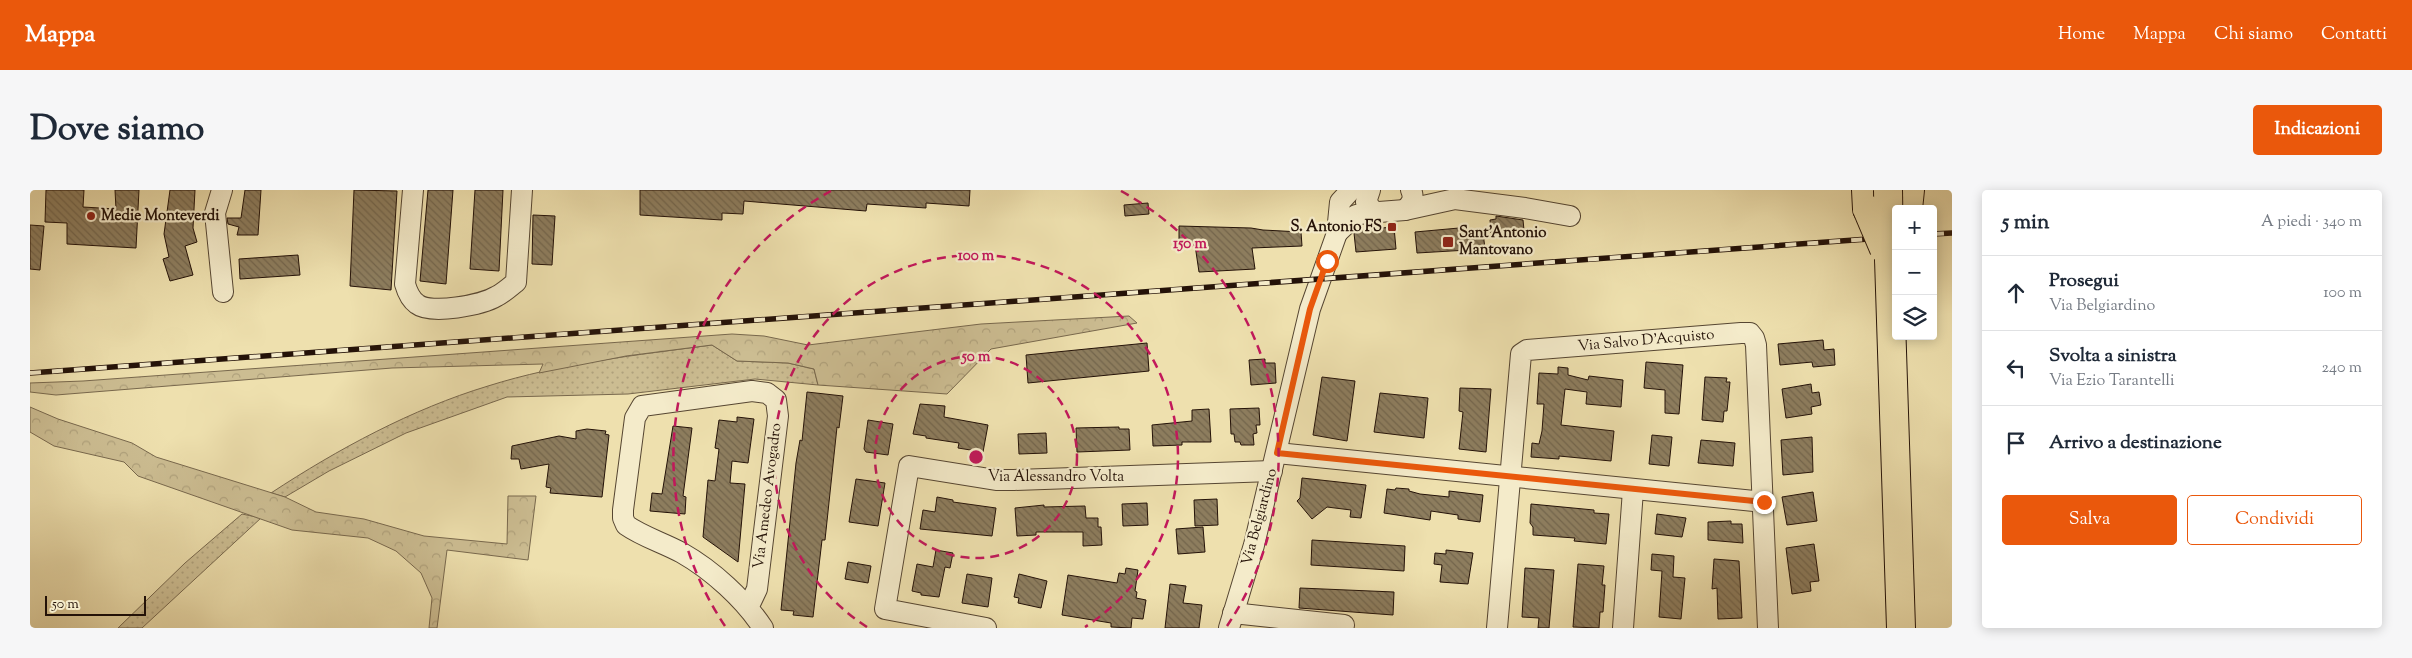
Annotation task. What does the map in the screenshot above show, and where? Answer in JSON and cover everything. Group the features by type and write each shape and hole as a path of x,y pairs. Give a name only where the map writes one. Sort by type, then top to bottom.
{"highway":[{"path":"1866,190 1867,209 1892,251"},
{"path":"1888,190 1892,251"},
{"path":"1908,205 1910,190"},
{"path":"1893,295 1901,628"}],"street":[{"path":"222,190 215,213 223,292"},
{"path":"413,190 405,284 408,293 417,304 425,307 450,308 473,306 496,297 516,282 522,190"},
{"path":"1370,190 1366,202 1374,212"},
{"path":"1405,210 1412,203 1413,194 1411,190"},
{"path":"1344,192 1356,208 1374,212"},
{"name":"Via Belgiardino","path":"1231,621 1254,545 1310,309 1336,233 1340,202 1344,192"},
{"path":"1336,233 1356,215 1405,210 1426,205 1446,193 1570,216"},
{"name":"Via Salvo D'Acquisto","path":"1497,628 1521,354 1527,350 1750,334 1756,345 1768,628"},
{"name":"Via Amedeo Avogadro","path":"748,608 757,589 778,416 776,400 767,393 752,391 642,406 635,418 623,510 623,518 626,525 684,554 701,565 748,608 763,628"},
{"path":"1274,462 1509,477 1764,502"},
{"name":"Via Alessandro Volta","path":"986,628 885,609 909,466 996,480 1014,480 1274,462"},
{"path":"1623,628 1633,490"},
{"path":"1231,621 1344,625"}],"green space":[{"path":"1129,316 1137,323 991,349 947,394 818,385 814,369 788,363 737,361 712,345 626,356 539,373 543,364 392,368 56,395 30,392 30,383 83,381 732,334 764,336 808,345 981,324"},
{"path":"712,345 737,361 788,363 814,369 818,385 755,379 628,394 507,397 406,433 329,471 285,497 271,493 322,461 376,432 431,406 460,395 543,371 627,356"},
{"path":"30,407 58,419 132,443 156,457 285,497 316,512 364,519 424,536 507,544 508,496 536,496 528,560 447,550 437,628 429,628 432,598 421,573 396,551 368,538 292,530 138,476 124,462 54,446 30,432"},
{"path":"242,514 261,518 142,628 118,628 185,563"}],"building":[{"name":"Medie Monteverdi","path":"46,190 84,190 83,207 116,209 115,190 139,190 136,248 67,244 67,223 45,222"},
{"path":"170,190 195,190 193,228 197,242 185,246 193,275 170,281 163,259 169,257 164,234"},
{"path":"245,190 261,190 258,235 237,235 239,227 228,224 227,218 241,218"},
{"path":"354,190 397,191 391,290 350,286"},
{"path":"428,190 453,190 446,284 420,281"},
{"path":"475,190 503,190 499,271 470,269"},
{"path":"640,190 970,190 969,206 926,203 926,208 867,204 866,211 744,201 743,214 722,213 722,220 640,215"},
{"path":"1148,203 1149,214 1125,216 1124,205"},
{"path":"533,215 555,216 552,265 532,264"},
{"path":"1496,216 1523,220 1524,230 1491,233 1490,220 1496,219"},
{"path":"30,225 44,226 40,270 30,269"},
{"path":"1179,226 1251,228 1301,232 1302,246 1252,248 1255,269 1199,272 1195,245 1179,244"},
{"path":"1394,227 1396,249 1356,252 1354,233 1357,230"},
{"path":"1459,228 1459,234 1483,232 1485,249 1417,253 1415,232"},
{"path":"298,255 300,275 240,279 239,259"},
{"path":"1823,340 1824,350 1834,349 1835,365 1813,367 1812,362 1780,365 1778,344"},
{"path":"1147,343 1149,371 1028,383 1026,355"},
{"path":"1265,359 1265,363 1275,363 1276,383 1251,385 1249,360"},
{"path":"1646,362 1683,365 1679,414 1665,413 1665,390 1644,388"},
{"path":"1558,367 1568,368 1568,375 1588,380 1589,376 1623,380 1621,407 1586,404 1587,392 1565,389 1561,425 1614,431 1611,461 1559,456 1559,459 1531,457 1532,443 1539,444 1542,431 1544,404 1537,404 1539,373 1558,374"},
{"path":"1322,377 1355,381 1347,441 1313,435"},
{"path":"1705,377 1727,378 1726,382 1730,382 1727,411 1724,411 1723,422 1702,420"},
{"path":"1811,384 1812,393 1819,392 1821,405 1811,407 1812,414 1786,418 1782,389"},
{"path":"1460,388 1491,389 1486,452 1459,449 1463,412 1459,411"},
{"path":"807,392 843,396 839,428 837,427 825,540 822,540 813,617 793,615 794,611 781,610 796,463 800,440 802,441"},
{"path":"1380,393 1428,398 1424,438 1374,432"},
{"path":"920,404 945,406 944,417 988,425 983,452 958,448 959,443 913,434"},
{"path":"1259,408 1260,425 1256,425 1257,433 1253,434 1254,445 1241,445 1240,442 1235,442 1234,434 1231,434 1230,409"},
{"path":"1209,409 1211,442 1182,442 1182,445 1153,446 1152,425 1192,421 1192,410"},
{"path":"737,417 754,419 748,463 732,461 730,483 745,484 738,562 703,537 708,480 715,481 719,449 715,448 719,420 737,422"},
{"path":"868,420 893,424 888,455 866,452 864,449"},
{"path":"673,426 692,428 683,496 686,497 685,514 650,511 652,493 662,494"},
{"path":"1119,427 1119,429 1129,429 1130,450 1077,452 1076,428"},
{"path":"587,429 606,431 605,434 609,435 602,497 550,493 551,488 546,487 549,464 521,469 519,459 511,459 512,446 559,436 576,439 576,431"},
{"path":"1046,433 1047,453 1019,454 1018,434"},
{"path":"1652,435 1672,437 1669,466 1649,464"},
{"path":"1812,437 1813,472 1783,475 1781,440"},
{"path":"1701,440 1735,443 1733,466 1698,463"},
{"path":"1302,478 1366,485 1361,518 1350,517 1351,510 1327,507 1312,519 1297,501 1300,498"},
{"path":"856,479 885,483 878,526 849,522"},
{"path":"1396,488 1409,489 1409,491 1420,494 1449,497 1449,491 1483,495 1480,522 1458,519 1458,515 1431,511 1430,520 1384,513 1387,489 1395,490"},
{"path":"1813,492 1817,521 1787,525 1782,497"},
{"path":"937,497 953,500 953,502 996,508 992,536 920,529 923,510 935,512"},
{"path":"1217,499 1218,525 1195,526 1194,500"},
{"path":"1147,503 1148,525 1123,526 1122,504"},
{"path":"1531,504 1594,510 1594,513 1609,514 1606,544 1574,541 1575,538 1533,535 1533,527 1530,523"},
{"path":"1044,505 1044,507 1085,506 1086,518 1098,518 1098,527 1101,527 1102,545 1083,546 1083,532 1036,532 1036,535 1017,536 1015,508"},
{"path":"1657,514 1686,518 1682,537 1655,534"},
{"path":"1731,521 1731,524 1742,524 1743,543 1708,540 1708,522"},
{"path":"1203,527 1205,552 1178,554 1176,529"},
{"path":"1312,540 1405,546 1404,571 1311,565"},
{"path":"1814,544 1819,581 1810,582 1811,591 1792,594 1786,548"},
{"path":"936,550 953,553 950,568 945,567 939,597 921,595 921,593 912,591 917,564 933,567"},
{"path":"1446,550 1473,553 1468,584 1440,582 1442,565 1434,564 1435,553 1446,554"},
{"path":"1652,554 1674,556 1673,577 1685,578 1681,619 1659,617 1662,571 1651,570"},
{"path":"1714,559 1739,561 1742,618 1718,619 1717,588 1712,589"},
{"path":"848,562 871,566 868,583 845,579"},
{"path":"1578,564 1604,566 1602,585 1605,585 1603,612 1600,612 1599,628 1573,627"},
{"path":"1126,568 1138,570 1136,598 1146,600 1143,619 1132,618 1131,628 1111,627 1111,623 1062,615 1068,575 1117,583 1119,573 1125,574"},
{"path":"1525,568 1554,570 1549,628 1538,628 1539,618 1522,617"},
{"path":"967,574 992,578 988,607 962,603"},
{"path":"1019,574 1047,581 1041,608 1018,603 1019,598 1014,597"},
{"path":"1170,584 1186,586 1183,603 1202,605 1199,628 1165,628"},
{"path":"1300,588 1394,592 1393,615 1299,608"}],"railway":[{"path":"1937,234 1952,233"},
{"path":"30,373 1892,237"}],"place":[{"name":"Medie Monteverdi","path":"91,216"},
{"name":"S. Antonio FS","path":"1392,227"},
{"name":"Sant’Antonio Mantovano","path":"1448,242"}],"route":[{"path":"1327,261 1310,309 1277,453 1764,502"}]}
